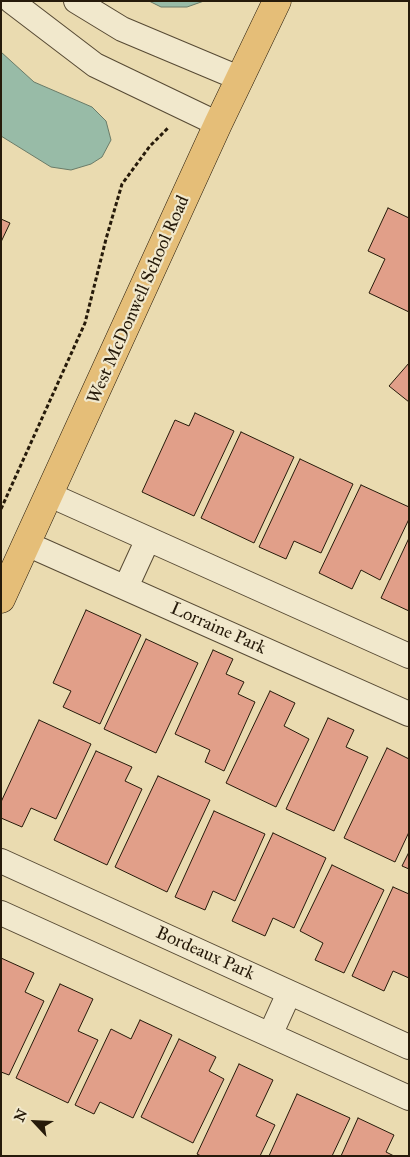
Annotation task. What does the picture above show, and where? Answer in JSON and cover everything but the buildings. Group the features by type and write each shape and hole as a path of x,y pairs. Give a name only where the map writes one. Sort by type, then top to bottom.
{"main road":[{"name":"West McDonwell School Road","path":"1,599 218,124 242,79 277,1"}],"street":[{"path":"11,1 95,64 218,124"},
{"path":"76,1 122,29 242,79"},
{"path":"50,495 409,656"},
{"path":"126,587 148,539"},
{"name":"Lorraine Park","path":"27,544 409,714"},
{"name":"Bordeaux Park","path":"4,869 289,992 409,1047"},
{"path":"1,913 409,1098"},
{"path":"270,1035 289,992"}],"path":[{"path":"1,509 85,323 122,184 150,146 170,126"}],"shaded area":[{"path":"149,1 204,1 187,7 161,7"},
{"path":"1,52 34,82 92,107 106,121 111,140 102,157 91,164 71,170 51,167 1,136"}]}
